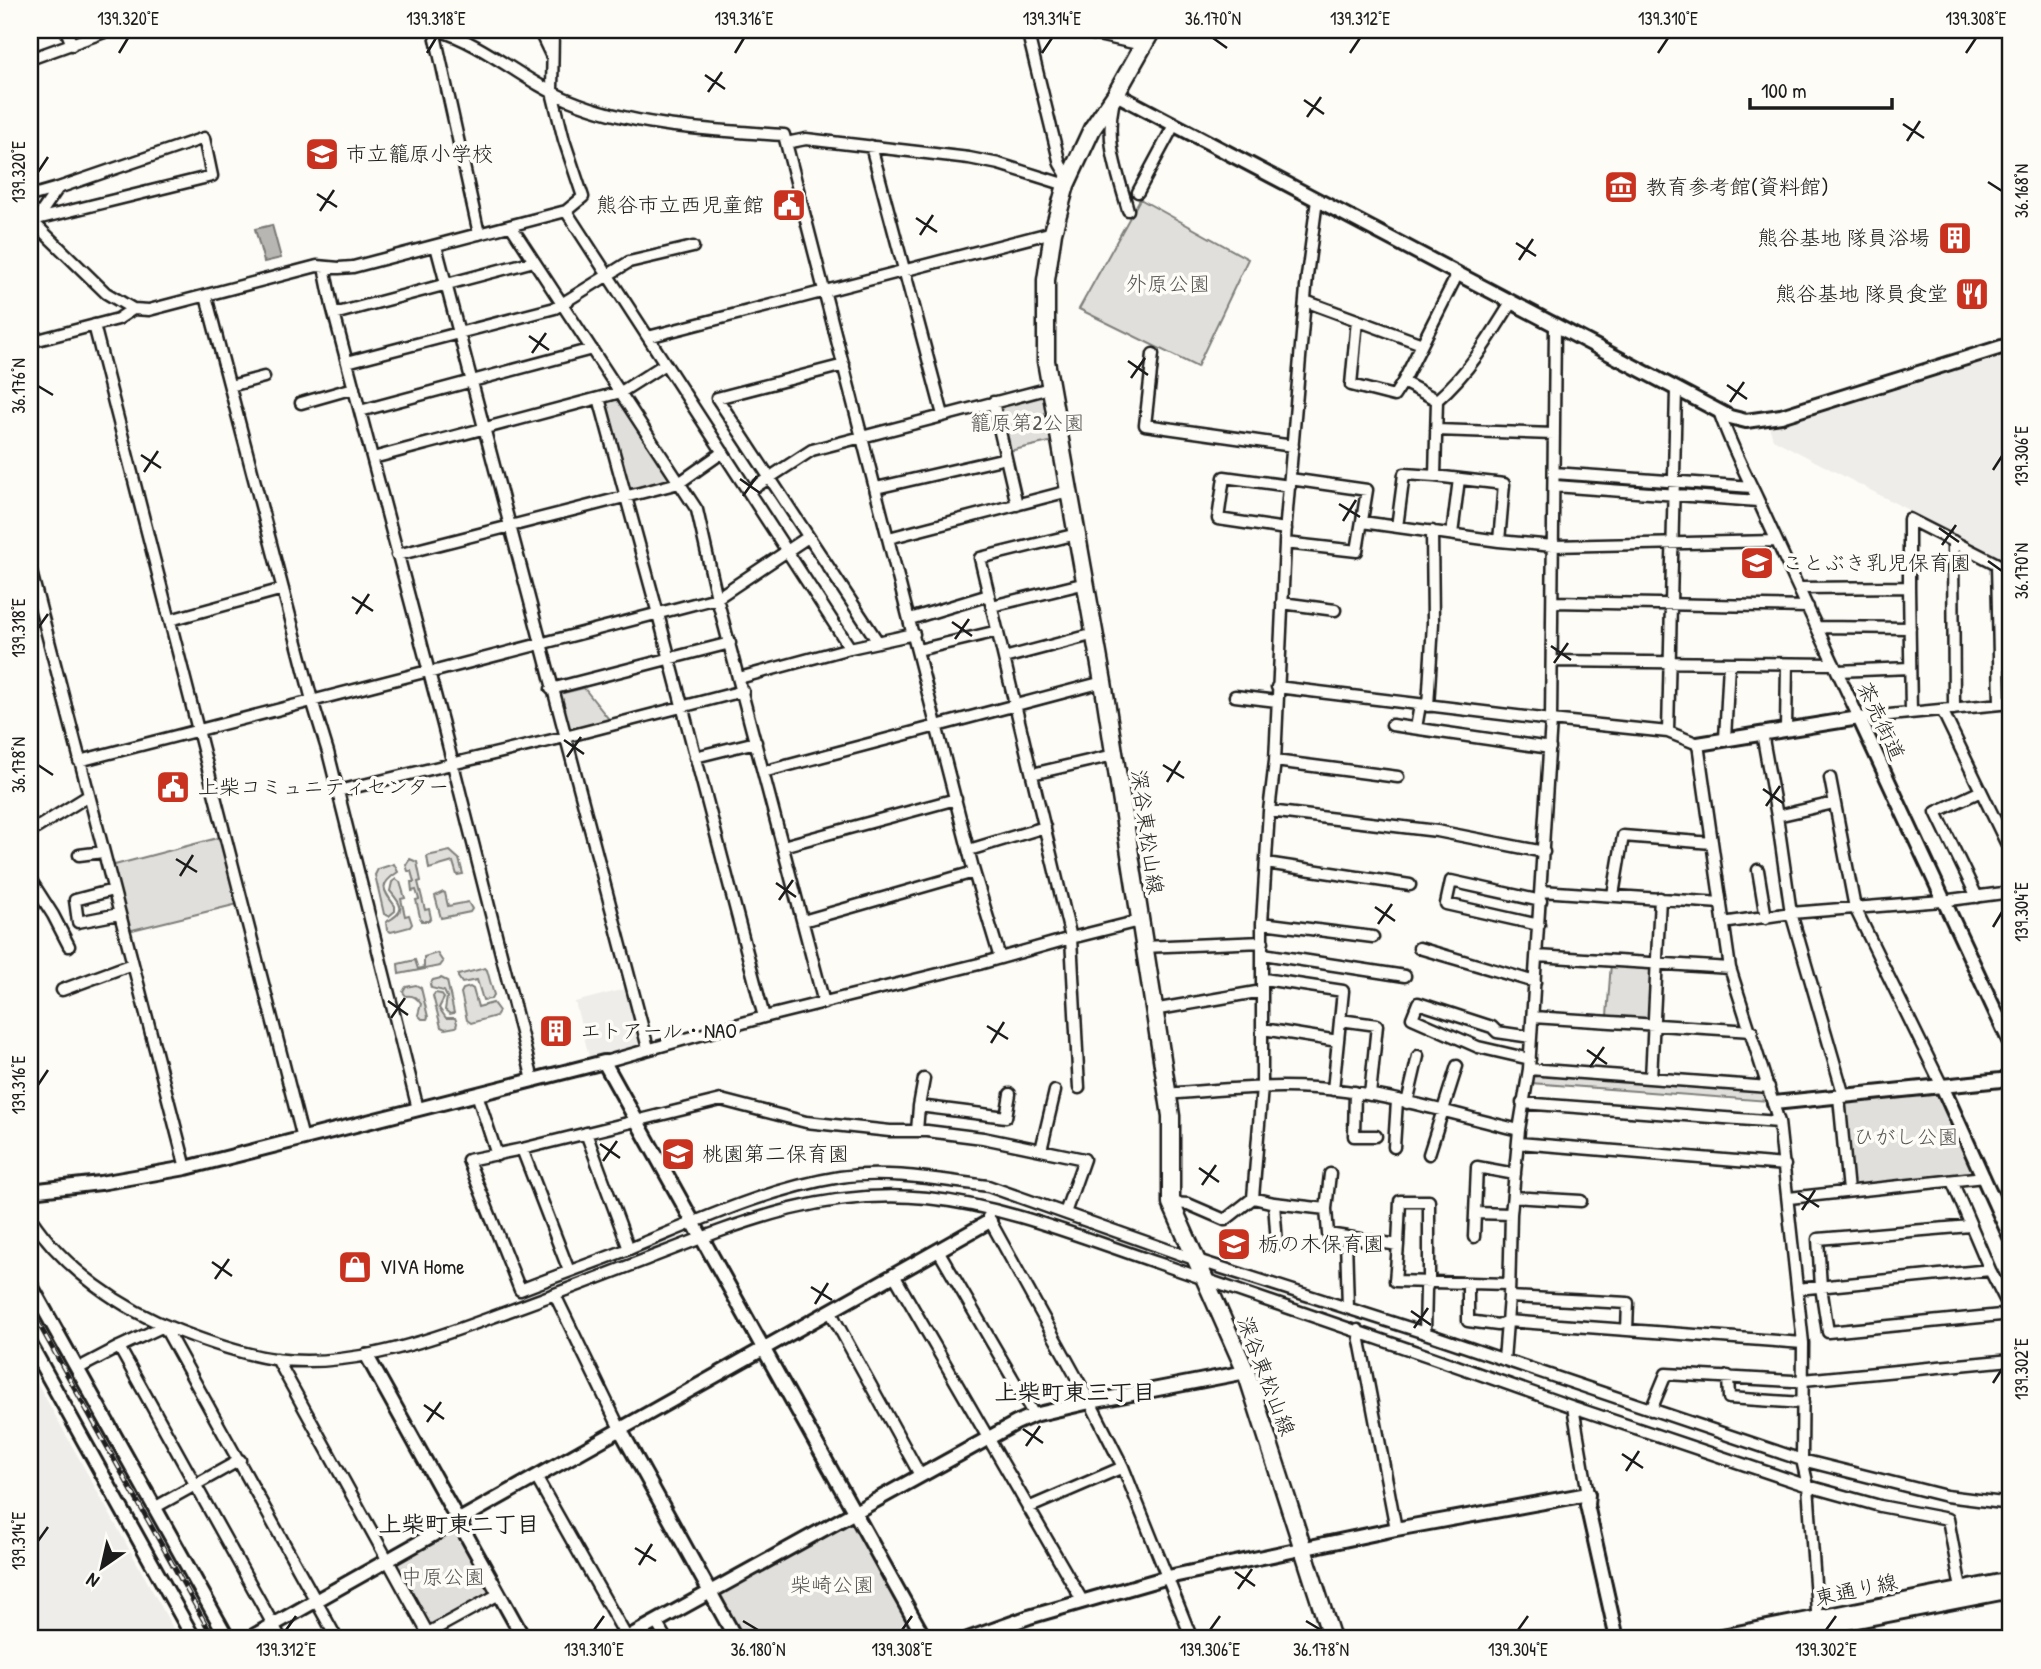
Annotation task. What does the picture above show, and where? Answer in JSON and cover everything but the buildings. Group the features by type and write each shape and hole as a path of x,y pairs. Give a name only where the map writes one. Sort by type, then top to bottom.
{"main road":[{"name":"深谷東松山線","path":"1152,30 1116,94 1092,129 1068,182 1053,233 1046,280 1046,361 1103,682 1171,1116 1171,1203 1246,1372 1332,1639"}],"street":[{"path":"66,30 72,44"},
{"path":"30,59 110,30"},
{"path":"479,234 436,30 451,34 494,56 552,92 607,113 684,127 784,135 974,872 1000,958"},
{"path":"1027,30 1060,164 1068,182"},
{"path":"1074,30 1143,45"},
{"path":"34,220 97,285 133,309 149,310 317,266 353,267 566,211 583,198 552,92 553,59 547,34"},
{"path":"1128,210 1110,144 1109,125 1116,94 1676,390 1746,421 1781,416 2011,344"},
{"path":"1138,192 1174,124"},
{"path":"30,196 204,138 212,176 34,220"},
{"path":"786,143 806,139 936,153 999,164 1068,182"},
{"path":"871,146 943,415"},
{"path":"34,220 58,188"},
{"path":"1171,1203 1188,1204 1225,1220 1253,1198 1262,1087 1262,923 1275,761 1285,543 1305,301 1317,200"},
{"path":"566,211 849,648"},
{"path":"511,226 621,392 701,520 717,598 824,1003"},
{"path":"648,337 1053,233"},
{"path":"436,246 648,1048"},
{"path":"347,362 563,305 629,262 693,247"},
{"path":"334,314 534,261"},
{"path":"324,267 533,1080"},
{"path":"1357,320 1351,385 1394,396 1457,275"},
{"path":"206,296 338,791 418,1109"},
{"path":"1305,301 1422,344"},
{"path":"1435,476 1437,400 1459,380 1479,355 1511,303"},
{"path":"30,342 118,319 133,309"},
{"path":"94,325 303,1139"},
{"path":"1504,1360 1511,1214 1533,1017 1550,748 1556,327"},
{"path":"360,411 593,349"},
{"path":"1153,354 1145,425 1293,446"},
{"path":"373,458 621,392 665,364"},
{"path":"844,365 717,398 878,642"},
{"path":"230,386 264,377"},
{"path":"1402,382 1437,400"},
{"path":"301,403 354,388"},
{"path":"749,491 811,450 1050,388"},
{"path":"1668,732 1676,390"},
{"path":"599,398 659,614 681,708 764,1017"},
{"path":"993,402 1017,505"},
{"name":"茶売街道","path":"1719,411 1726,433 1759,502 1774,541 1808,607 2011,1045"},
{"path":"1436,430 1554,434"},
{"path":"397,555 679,483 723,452"},
{"path":"876,488 1006,458"},
{"path":"1554,473 1752,487"},
{"path":"1397,527 1404,474 1504,484 1499,541"},
{"path":"1285,543 1357,551 1367,489 1224,477 1218,519 1286,529"},
{"path":"1452,534 1459,479"},
{"path":"1555,486 1759,502"},
{"path":"889,538 1069,491"},
{"path":"1911,713 1909,519 2011,571"},
{"path":"1362,522 1553,546 1774,541"},
{"path":"1416,728 1424,705 1433,623 1432,531"},
{"path":"1077,534 980,558 1071,937 1079,1088"},
{"path":"79,761 717,598 808,537"},
{"path":"1953,541 1954,709"},
{"path":"1997,564 2000,704"},
{"path":"30,568 186,1168"},
{"path":"992,606 1086,583"},
{"path":"1799,588 1909,587"},
{"path":"170,620 283,589"},
{"path":"910,619 989,595"},
{"path":"1553,602 1808,607"},
{"path":"1282,603 1335,610"},
{"path":"1817,627 1910,628"},
{"path":"918,650 998,631"},
{"path":"739,678 849,648 914,634"},
{"path":"1004,658 1095,634"},
{"path":"551,689 730,643"},
{"path":"1552,661 1910,668"},
{"path":"1725,739 1729,663"},
{"path":"1786,729 1787,664"},
{"path":"763,772 1103,682"},
{"path":"1278,687 1668,732 1698,744 1859,718 2011,703"},
{"path":"338,791 743,691"},
{"path":"1235,696 1277,701"},
{"path":"1942,710 2011,853"},
{"path":"1392,725 1550,748"},
{"path":"1762,733 1791,914 1841,1097 1848,1191"},
{"path":"695,757 756,742"},
{"path":"1698,744 1730,968 1780,1122 1803,1343 1802,1460 1808,1486 1818,1623"},
{"path":"1032,774 1114,755"},
{"path":"1275,761 1398,777"},
{"path":"1830,778 1854,908 1942,1086 2011,1239"},
{"path":"1977,897 1936,812 1981,791"},
{"path":"30,832 88,796"},
{"path":"783,846 956,799"},
{"path":"1777,816 1834,803"},
{"path":"1269,811 1437,831 1544,852"},
{"path":"969,850 1045,827"},
{"path":"1613,895 1623,836 1712,843"},
{"path":"79,855 103,852"},
{"path":"1266,863 1410,885"},
{"path":"1758,870 1766,918"},
{"path":"803,921 974,872"},
{"path":"30,879 69,946"},
{"path":"1539,925 1446,904 1451,881 1541,896 1613,895 1721,903"},
{"path":"113,890 75,900 78,922 119,914"},
{"path":"1723,923 2011,892"},
{"path":"1651,1078 1660,898"},
{"path":"30,1191 100,1183 186,1168 604,1062 764,1017 1139,921"},
{"path":"1262,923 1373,937"},
{"path":"1143,947 1263,942"},
{"path":"1419,948 1535,982"},
{"path":"1263,954 1405,976"},
{"path":"1537,956 1656,961 1730,968"},
{"path":"62,990 132,964"},
{"path":"1264,979 1343,991 1333,1090"},
{"path":"1153,1010 1262,991"},
{"path":"1531,1037 1497,1032 1492,1027 1418,1003 1412,1018 1478,1047 1529,1064 1651,1078 1769,1087"},
{"path":"1533,1017 1752,1031"},
{"path":"1340,1020 1377,1025 1370,1095"},
{"path":"1263,1029 1338,1041"},
{"path":"1394,1147 1402,1102 1418,1056"},
{"path":"604,1062 925,1639"},
{"path":"1429,1154 1457,1066"},
{"path":"917,1131 924,1079"},
{"path":"1774,1103 2011,1079"},
{"path":"1167,1094 1262,1087 1355,1092 1519,1130"},
{"path":"1041,1150 1055,1091"},
{"path":"1355,1092 1354,1136 1376,1136"},
{"path":"477,1094 497,1155"},
{"path":"919,1107 1006,1117 1010,1094"},
{"path":"1065,1213 1084,1159 983,1138 807,1122 721,1100 468,1160 520,1290 778,1191 841,1177 882,1175 988,1186 1195,1259 1802,1460 1946,1496 2011,1504"},
{"path":"1522,1103 1780,1122"},
{"path":"586,1133 629,1249"},
{"path":"1519,1143 1785,1166"},
{"path":"522,1149 569,1271"},
{"path":"1474,1237 1477,1167 1516,1174"},
{"path":"1330,1174 1326,1209 1328,1234 1346,1239 1398,1245"},
{"path":"1789,1198 1984,1177"},
{"path":"1952,1181 2011,1312 1828,1332 1821,1287 1818,1239 1970,1226"},
{"path":"30,1217 37,1228 80,1273 142,1316 221,1348 277,1359 334,1359 367,1356 438,1337 754,1218 816,1202 864,1197 926,1198 983,1208 1204,1278 1808,1486 1880,1506 1948,1519 1963,1594"},
{"path":"1513,1197 1581,1201"},
{"path":"1253,1198 1326,1209"},
{"path":"1424,1333 1426,1289 1429,1282 1429,1201 1400,1201 1395,1281 1429,1282 1468,1284 1508,1284"},
{"path":"1274,1203 1277,1244"},
{"path":"983,1208 1123,1467 1191,1637 1178,1639"},
{"path":"1475,1213 1511,1214"},
{"path":"248,1639 990,1221"},
{"path":"1346,1239 1348,1308"},
{"path":"938,1250 1034,1415"},
{"path":"1797,1289 1990,1270"},
{"path":"894,1275 1083,1602"},
{"path":"30,1284 228,1639"},
{"path":"1468,1284 1468,1321 1498,1325 1507,1321 1803,1343"},
{"path":"555,1295 620,1429 736,1639"},
{"path":"1509,1297 1628,1303 1627,1330"},
{"path":"830,1311 920,1475"},
{"path":"76,1368 164,1326"},
{"path":"164,1326 338,1639"},
{"path":"1358,1331 1396,1530"},
{"path":"30,1344 194,1639"},
{"path":"119,1347 281,1639"},
{"path":"367,1356 524,1639"},
{"path":"277,1359 430,1636 499,1594"},
{"path":"1651,1410 1666,1374 1802,1380 2011,1360"},
{"path":"536,1476 626,1639 986,1437 1034,1415 1246,1372"},
{"path":"1728,1376 1729,1398 1802,1403"},
{"path":"1573,1406 1588,1494 1587,1505 1618,1639"},
{"path":"154,1508 240,1460"},
{"path":"1028,1508 1123,1467"},
{"path":"968,1639 1028,1617 1168,1577 1588,1494"},
{"name":"東通り線","path":"1707,1639 1753,1635 1818,1623 1963,1594 2011,1579"},
{"name":"東通り線","path":"1963,1594 2011,1591"},
{"path":"656,1622 666,1639"},
{"name":"東通り線","path":"1764,1639 1818,1623"}],"shaded area":[{"path":"272,225 281,258 264,262 255,229"},
{"path":"2011,352 2011,564 1773,439 1769,426"},
{"path":"629,988 644,1043 641,1047 590,1060 575,1002"},
{"path":"30,1370 179,1639 30,1639"}],"green space":[{"name":"外原公園","path":"1140,199 1248,259 1197,367 1079,309"},
{"name":"籠原第2公園","path":"1047,395 1054,441 1009,451 999,405"},
{"path":"620,398 670,479 630,491 604,401"},
{"path":"584,688 611,722 571,733 559,694"},
{"path":"225,836 242,903 124,932 107,867"},
{"path":"450,851 459,859 463,874 457,875 453,862 429,869 427,856"},
{"path":"410,859 417,862 421,881 418,882 425,910 429,909 429,921 421,921 416,900 419,899 416,890 412,891 411,882 414,882 406,865"},
{"path":"394,864 398,872 387,881 384,888 395,906 395,911 389,916 384,914 375,875 378,869"},
{"path":"396,879 400,882 405,898 401,899 405,916 409,915 412,924 391,932 387,930 386,922 397,915 400,908 390,891 392,882"},
{"path":"443,892 448,906 468,902 472,909 470,912 441,918 435,896"},
{"path":"437,953 443,962 440,966 399,974 398,964 415,960 418,969 424,967 424,957"},
{"path":"1611,963 1652,968 1649,1017 1643,1020 1607,1016"},
{"path":"485,968 494,995 491,999 483,1000 477,980 462,983 458,975"},
{"path":"441,978 447,981 454,1013 450,1014 445,1010 447,997 444,991 431,988 433,980"},
{"path":"416,985 421,988 427,1019 418,1015 421,1004 418,1000 406,996 403,992 406,987"},
{"path":"470,987 478,1007 493,1003 499,1011 496,1016 471,1023 467,1020 461,993 463,989"},
{"path":"435,993 444,998 439,1008 446,1018 455,1018 456,1027 441,1027 433,996"},
{"path":"1532,1073 1764,1089 1768,1101 1531,1083"},
{"name":"ひがし公園","path":"1942,1086 1984,1177 1848,1191 1839,1097"},
{"name":"柴崎公園","path":"853,1512 925,1639 736,1639 710,1592"},
{"name":"中原公園","path":"458,1526 495,1593 429,1630 390,1561"}],"railway":[{"path":"30,1308 214,1639"}],"place":[{"name":"市立籠原小学校","path":"322,154"},
{"name":"教育参考館(資料館)","path":"1621,187"},
{"name":"熊谷市立西児童館","path":"789,205"},
{"name":"熊谷基地 隊員浴場","path":"1955,238"},
{"name":"熊谷基地 隊員食堂","path":"1972,294"},
{"name":"ことぶき乳児保育園","path":"1757,563"},
{"name":"上柴コミュニティセンター","path":"173,787"},
{"name":"エトアール・NAO","path":"556,1031"},
{"name":"桃園第二保育園","path":"678,1154"},
{"name":"栃の木保育園","path":"1234,1244"},
{"name":"VIVA Home","path":"355,1267"}],"district":[{"name":"上柴町東三丁目","path":"1075,1392"},
{"name":"上柴町東二丁目","path":"459,1524"}]}
